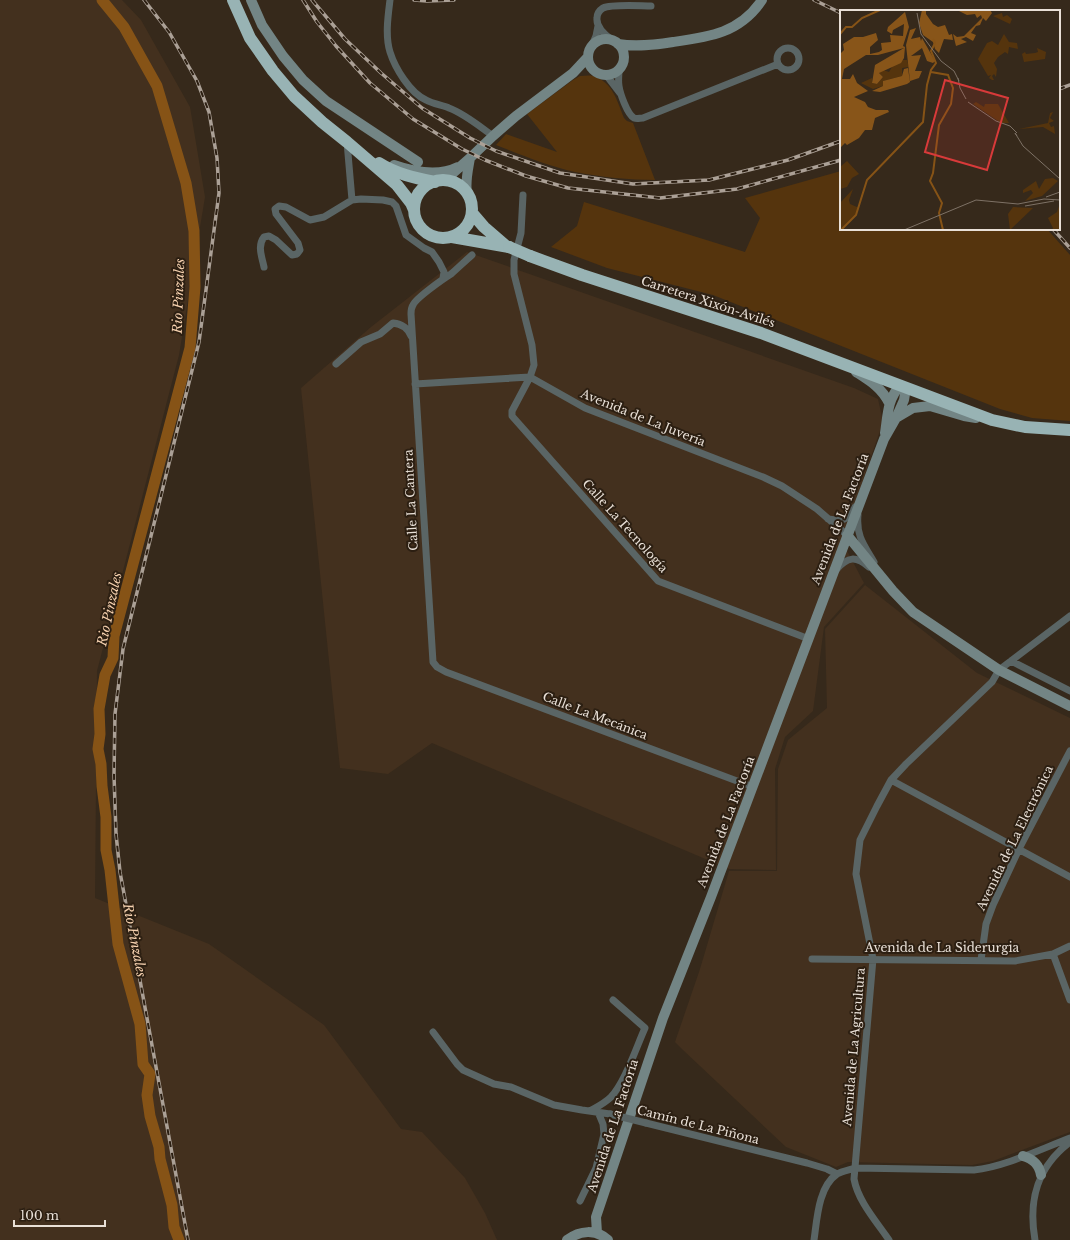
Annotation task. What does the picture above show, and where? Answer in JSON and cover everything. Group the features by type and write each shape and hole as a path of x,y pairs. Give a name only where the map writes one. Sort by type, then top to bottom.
{"highway":[{"path":"233,0 250,38 272,71 322,122 397,185 411,203 417,222 423,231 432,236 443,239 452,237 462,232 469,223 472,213 471,201 462,187 453,182 440,181 392,170 347,142"},
{"path":"414,210 416,200 421,191 428,185 440,181"},
{"name":"Carretera Xixón-Avilés","path":"472,213 484,227 508,247"},
{"name":"Carretera Xixón-Avilés","path":"452,237 508,247 582,275 761,333 992,420 1025,427 1070,430"}],"street":[{"path":"251,0 262,25 283,56 309,85 326,101 418,162"},
{"path":"390,0 388,20 390,52 406,83 414,92 426,100 450,108 474,122 493,136"},
{"path":"592,45 605,39 643,46 713,36 736,26 749,16 761,2"},
{"path":"651,6 610,6 602,8 597,14 596,20 602,31 622,50 624,57 618,84 630,114 633,117 643,118 778,64"},
{"path":"598,26 596,36 588,51 587,58 589,65 594,72 600,75 607,76 614,74 629,56 643,46"},
{"path":"440,181 468,161 493,136 521,112 573,73 587,58"},
{"path":"573,73 594,72"},
{"path":"607,76 621,94"},
{"path":"347,142 352,200"},
{"path":"371,158 401,168 422,172 452,170 468,161"},
{"path":"467,193 465,185 468,161"},
{"path":"415,384 530,377 534,365 532,345 514,278 514,260 521,234 523,196"},
{"path":"264,267 260,246 264,237 269,236 276,240 292,255 297,254 300,250 298,243 276,214 275,209 279,206 286,207 310,220 324,217 352,200 383,200 392,202 396,206 406,235 432,252 444,272 443,278"},
{"name":"Calle La Cantera","path":"433,662 411,314 413,305 419,298 440,283 443,278 451,274 472,255"},
{"path":"336,364 361,342 380,334 394,324 403,326 409,330 412,336"},
{"path":"842,364 882,390 889,403"},
{"name":"Avenida de La Juvería","path":"530,377 585,408 763,477 782,486 817,509 847,535"},
{"name":"Calle La Tecnología","path":"530,377 512,411 512,416 658,581 809,639"},
{"name":"Avenida de La Factoría","path":"597,1234 596,1217 663,1018 753,787 884,439 904,400 903,387 893,393 889,403 884,439"},
{"path":"896,418 913,408 930,406 964,416 992,420"},
{"path":"828,519 839,521 846,519 860,501"},
{"path":"860,501 858,522 860,537 880,576"},
{"path":"847,535 893,591 914,612 999,670 1070,706"},
{"path":"833,574 841,564 854,558 860,560 880,576"},
{"name":"Avenida de La Agricultura","path":"889,1240 857,1191 854,1179 873,959 856,874 860,840 891,780 992,682 999,670 1070,616"},
{"path":"1011,661 1070,691"},
{"name":"Calle La Mecánica","path":"433,662 437,667 446,672 753,787"},
{"name":"Avenida de La Electrónica","path":"981,960 986,924 993,905 1019,848 1070,751"},
{"path":"891,780 1070,876"},
{"name":"Avenida de La Siderurgia","path":"812,959 1015,961 1053,954 1070,946"},
{"path":"1053,954 1070,1000"},
{"path":"590,1111 603,1104 619,1087 645,1028 613,1000"},
{"name":"Camín de La Piñona","path":"433,1032 463,1070 494,1084 511,1087 554,1105 610,1114 807,1163 827,1169 837,1174"},
{"path":"580,1201 596,1168 604,1134 603,1124 598,1112"},
{"path":"814,1240 819,1204 830,1181 837,1174 855,1168 974,1170 994,1166 1070,1138"},
{"path":"1035,1240 1032,1216 1036,1188 1041,1175 1055,1154 1070,1142"},
{"path":"1022,1156 1035,1162 1040,1169 1041,1175"},
{"name":"Avenida de La Factoría","path":"581,1233 596,1217"},
{"path":"567,1240 581,1233 589,1232 597,1234 608,1240"}],"shaded area":[{"path":"0,0 122,0 141,20 190,107 205,197 179,355 97,671 95,898 209,944 324,1025 401,1129 422,1132 465,1178 485,1213 497,1240 0,1240"},
{"path":"580,76 593,76 600,79 610,87 624,118 633,123 655,180 615,178 565,170 496,145 506,134 557,152 527,114"},
{"path":"840,171 840,230 1048,230 1070,255 1070,421 1032,418 1000,409 713,295 607,268 551,247 577,226 584,202 745,252 760,218 745,198"},
{"path":"467,252 854,388 878,399 883,422 842,541 864,583 824,627 813,711 785,737 775,769 776,870 729,869 432,743 388,774 340,768 301,388 371,327"},
{"path":"865,585 977,673 1070,718 1070,1132 993,1161 972,1165 848,1162 836,1167 786,1147 675,1042 700,969 729,871 777,871 778,769 788,740 827,708 825,629"}],"waterway":[{"name":"Rio Pinzales","path":"102,0 124,27 157,86 186,183 194,231 195,287 190,348 114,636 113,658 105,675 99,709 100,734 98,749 101,764 106,817 106,850 110,870 118,944 140,1024 143,1064 150,1074 147,1095 150,1116 159,1147 160,1159 172,1205 174,1227 179,1240"}],"railway":[{"path":"144,0 169,32 197,81 209,112 217,158 219,193 199,342 123,649 115,714 114,775 116,834 120,872 188,1240"},
{"path":"303,0 317,22 336,46 370,83 413,119 462,149 526,176 568,188 660,198 737,189 840,160"},
{"path":"312,0 345,39 381,73 422,108 470,138 496,151 560,173 633,184 709,180 788,160 840,141"},
{"path":"414,0 454,0"},
{"path":"814,0 840,13"},
{"path":"1060,89 1070,85"},
{"path":"1054,230 1070,248"}]}
